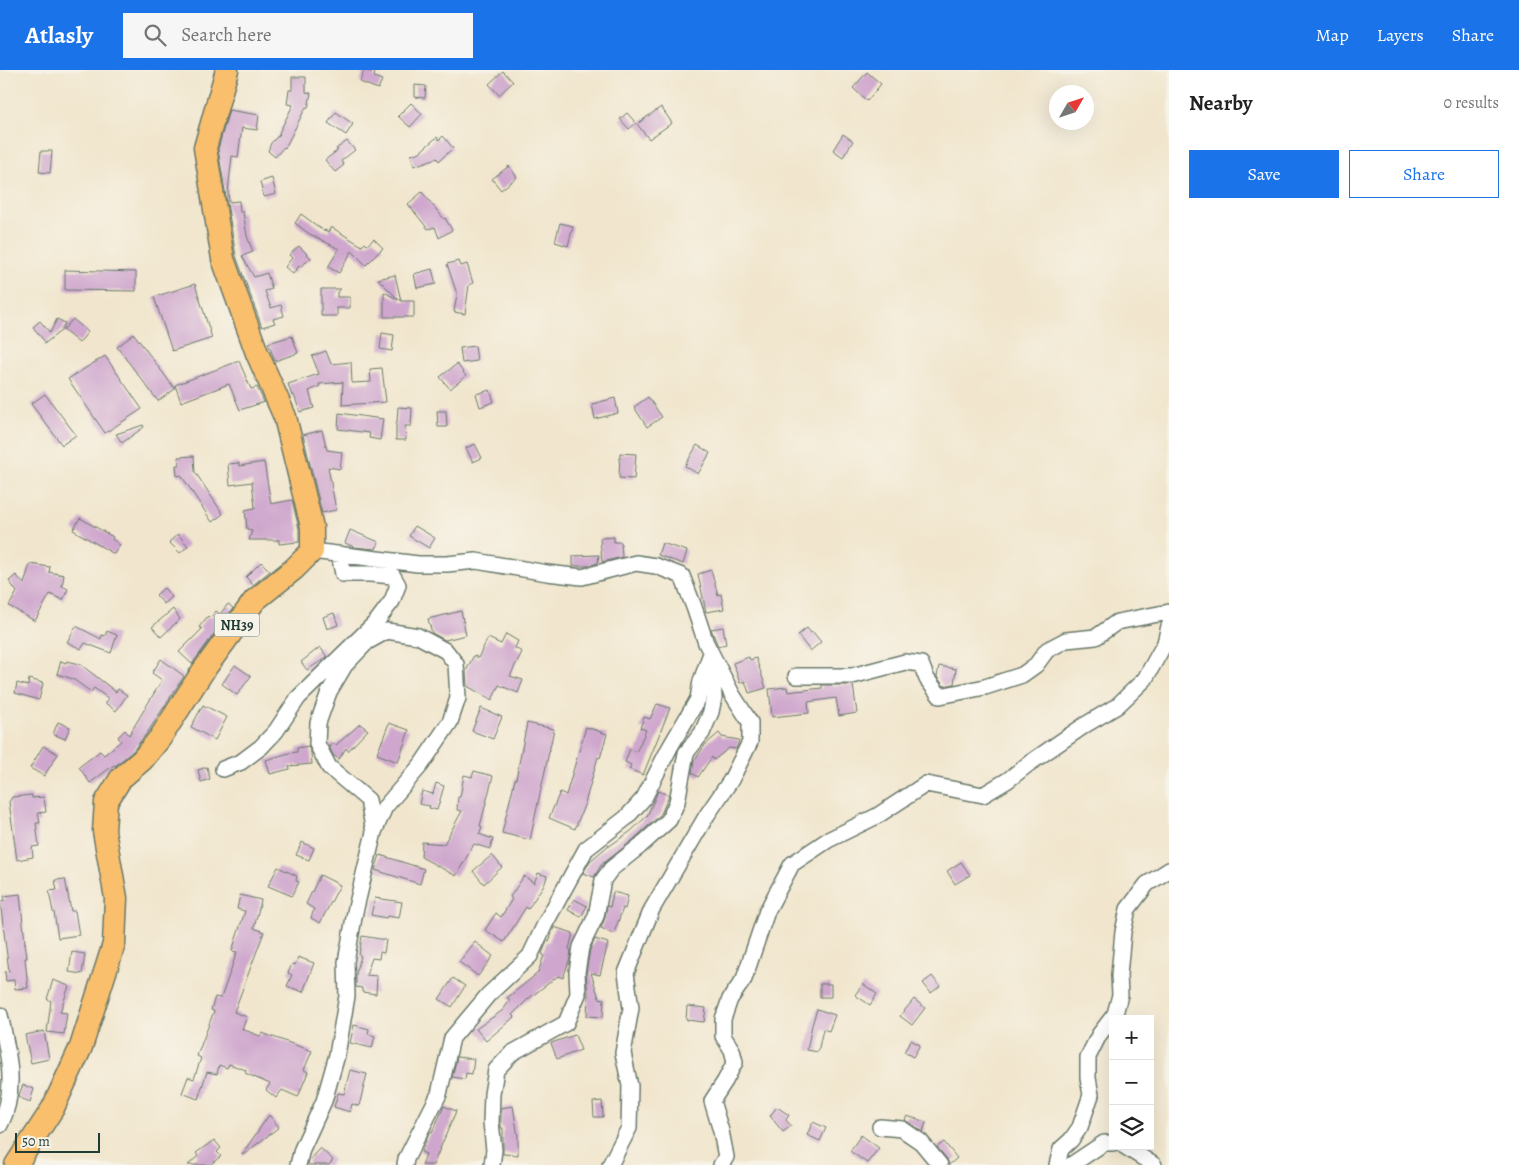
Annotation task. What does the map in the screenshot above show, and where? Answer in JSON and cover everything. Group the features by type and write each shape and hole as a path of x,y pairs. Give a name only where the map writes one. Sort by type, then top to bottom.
{"highway":[{"path":"227,70 205,148 223,259 257,353 285,417 312,527 312,551"},
{"name":"NH39","path":"16,1165 53,1108 77,1056 114,944 116,898 104,831 106,802 121,778 142,760 160,738 203,671 255,600 294,569 312,551"}],"street":[{"path":"312,551 418,564 447,564 476,560 547,573 582,577 636,563 656,566 682,576 706,643 732,694 750,722 750,742 731,780 707,815 652,909 626,973 631,1008 623,1053 630,1086 629,1128 610,1165"},
{"path":"339,554 342,574 393,576 398,585 392,600 345,665 329,692 318,723 318,744 329,767 368,800 374,832"},
{"path":"796,676 852,676 905,662 921,664 927,679 940,696 985,687 1022,675 1036,665 1048,650 1066,640 1096,637 1117,622 1169,612"},
{"path":"223,769 241,762 261,747 276,731 298,698 376,622"},
{"path":"721,1165 726,1157 712,1101 735,1062 732,1050 723,1036 723,1019 730,999 744,979 767,911 792,864 828,840 877,816 926,784 983,795 1008,780 1085,725 1117,706 1146,679 1165,643 1169,626"},
{"path":"298,1165 302,1149 324,1101 337,1055 347,996 346,962 355,912 374,832 385,807 421,765 450,722 458,698 456,664 446,651 418,636 387,631 367,642 345,665"},
{"path":"405,1165 406,1159 439,1094 452,1038 488,995 530,956 545,924 586,849 626,818 644,798 698,698 701,680 711,653"},
{"path":"492,1165 494,1150 491,1122 492,1094 496,1070 512,1053 566,1023 578,994 577,972 581,947 596,916 603,880 611,869 669,820 677,802 686,753 702,733 711,712 714,697 711,653"},
{"path":"1057,1165 1062,1149 1080,1127 1091,1095 1088,1078 1088,1057 1099,1035 1115,1014 1120,995 1119,975 1122,932 1128,909 1146,884 1169,870"},
{"path":"0,1015 10,1060 10,1087 7,1112 0,1125"},
{"path":"880,1127 902,1129 920,1142 940,1165"},
{"path":"1071,1165 1104,1143 1109,1143"},
{"path":"1130,1150 1154,1165"}],"building":[{"path":"364,70 375,73 374,77 382,80 378,89 360,82"},
{"path":"503,71 513,82 499,95 489,84"},
{"path":"867,72 881,84 867,101 853,88"},
{"path":"292,77 306,77 306,92 311,93 308,108 306,107 285,148 275,157 268,151 271,143 280,134 293,105 287,104 289,90 292,90"},
{"path":"415,85 426,86 425,98 415,97"},
{"path":"411,103 422,114 410,127 398,116"},
{"path":"661,107 672,123 649,139 637,124"},
{"path":"229,110 259,115 257,130 242,128 238,157 232,156 228,192 229,202 239,201 240,212 243,212 247,236 253,252 242,256 254,277 267,273 272,289 265,291 271,308 281,305 284,316 273,319 275,323 262,327 236,256 218,149"},
{"path":"336,112 353,124 346,135 328,123"},
{"path":"627,113 636,123 629,129 620,119"},
{"path":"843,134 853,141 843,157 833,150"},
{"path":"443,136 453,148 439,161 437,158 414,166 411,155 420,152 437,137 439,140"},
{"path":"347,141 355,150 341,161 344,165 335,172 325,160"},
{"path":"41,151 52,151 50,173 39,172"},
{"path":"509,166 517,177 501,190 492,179"},
{"path":"272,178 276,194 264,197 260,182"},
{"path":"422,192 445,218 452,230 439,238 435,227 428,229 408,204"},
{"path":"301,214 324,231 328,232 331,227 362,246 365,243 367,245 374,239 383,248 366,265 352,251 339,273 328,267 339,249 308,233 295,223"},
{"path":"560,223 573,226 568,246 555,242"},
{"path":"299,246 311,258 299,266 293,274 285,267 292,258 289,255"},
{"path":"459,261 461,266 467,264 473,283 469,285 465,314 454,312 457,294 447,264"},
{"path":"432,269 436,284 417,288 414,274"},
{"path":"65,270 136,272 136,291 65,290"},
{"path":"395,275 401,301 414,301 414,317 384,317 384,292 399,300 378,279"},
{"path":"195,284 212,338 172,351 154,297"},
{"path":"321,289 341,289 337,292 337,297 350,297 350,308 337,308 337,316 321,316"},
{"path":"57,319 65,323 62,330 44,344 45,342 33,327 40,321 50,333"},
{"path":"73,319 88,332 79,343 63,330"},
{"path":"382,333 394,335 392,351 380,349"},
{"path":"134,334 175,389 158,401 117,347"},
{"path":"292,336 298,353 275,361 268,343"},
{"path":"475,346 477,361 462,363 460,348"},
{"path":"326,351 331,364 351,362 352,383 371,382 370,369 382,368 386,402 342,405 343,382 319,384 320,386 309,391 314,408 300,412 288,384 319,374 312,356"},
{"path":"105,356 142,409 105,433 68,379"},
{"path":"239,361 251,389 257,387 264,402 240,410 229,384 181,402 175,385"},
{"path":"457,364 466,376 450,389 440,377"},
{"path":"490,390 494,402 480,407 476,394"},
{"path":"45,394 76,435 62,445 31,404"},
{"path":"648,397 662,417 647,427 634,407"},
{"path":"615,398 618,413 595,419 592,404"},
{"path":"398,407 412,408 411,426 405,426 406,440 396,440"},
{"path":"437,411 446,411 447,427 438,427"},
{"path":"339,413 383,419 380,440 369,438 370,433 338,429"},
{"path":"143,425 144,427 122,443 116,434"},
{"path":"322,430 327,450 342,452 340,469 328,467 336,510 322,513 303,435"},
{"path":"475,444 482,458 473,462 466,448"},
{"path":"697,445 710,453 698,474 685,466"},
{"path":"620,453 636,454 634,479 619,478"},
{"path":"194,456 195,472 223,514 212,522 181,475 177,476 176,465 179,465 178,457"},
{"path":"264,462 271,504 292,500 299,529 299,542 279,544 279,540 249,540 252,531 247,529 245,510 255,508 252,482 230,485 228,464 239,463 239,466"},
{"path":"80,518 113,537 112,539 120,545 114,554 73,530"},
{"path":"415,526 435,538 429,548 409,536"},
{"path":"350,530 379,542 376,549 354,547 345,543"},
{"path":"178,534 188,546 180,553 169,542"},
{"path":"614,537 614,542 621,542 622,557 602,562 600,538"},
{"path":"662,543 687,551 683,564 658,555"},
{"path":"599,555 598,563 587,566 573,566 573,556"},
{"path":"261,562 270,571 253,585 246,577"},
{"path":"30,564 50,567 49,572 64,575 62,586 68,589 63,600 50,594 35,621 9,606 17,592 9,581 16,575 24,584"},
{"path":"711,570 718,595 721,594 724,609 706,612 698,574"},
{"path":"164,588 172,597 164,604 156,595"},
{"path":"228,604 233,608 192,664 179,652 202,629 199,627 208,616 210,618 216,611 220,614"},
{"path":"173,609 180,619 161,637 152,627"},
{"path":"461,611 466,635 445,640 432,633 428,619"},
{"path":"334,613 338,625 327,629 323,617"},
{"path":"76,626 101,639 102,635 105,636 107,631 117,635 111,653 85,643 81,649 67,642"},
{"path":"723,627 726,644 718,646 711,629"},
{"path":"807,628 821,642 810,651 798,635"},
{"path":"506,634 518,641 515,648 522,652 510,676 523,680 518,693 499,685 492,700 467,686 466,671 474,655 478,658 488,638 501,644"},
{"path":"320,647 327,657 307,670 301,662"},
{"path":"749,657 750,660 756,658 766,688 749,693 745,681 740,683 733,663"},
{"path":"161,659 184,676 133,751 90,783 79,767 100,751 104,755 121,741 118,737 125,730 129,735 162,680 152,673"},
{"path":"61,661 80,664 116,692 118,689 127,695 116,711 105,703 109,699 94,688 91,692 73,679 57,674"},
{"path":"235,665 251,676 237,695 222,684"},
{"path":"939,666 956,669 954,684 944,686 937,677"},
{"path":"29,679 43,683 39,700 15,693 17,683 28,686"},
{"path":"822,685 853,685 857,713 839,716 836,698 808,702 809,713 772,717 769,689 787,687 788,692 822,688"},
{"path":"657,704 670,708 643,775 629,769 631,765 625,762 630,749 636,752 646,730 640,728 644,717 650,719"},
{"path":"203,705 227,717 215,740 191,727"},
{"path":"481,708 502,717 493,739 472,731"},
{"path":"58,722 70,727 65,739 53,734"},
{"path":"389,723 409,730 398,762 377,754"},
{"path":"527,723 554,729 530,840 502,833 516,779"},
{"path":"360,724 368,730 348,751 346,748 339,759 334,756 329,747 332,743 336,745"},
{"path":"586,727 607,734 575,829 549,818 560,792 566,795"},
{"path":"719,733 722,737 739,740 736,749 729,748 714,760 712,757 698,777 692,773 694,761 705,745"},
{"path":"43,746 58,754 44,776 30,768"},
{"path":"308,746 312,764 289,766 290,769 270,774 266,760 297,752 297,748"},
{"path":"207,767 210,779 201,782 198,770"},
{"path":"474,771 493,776 479,834 493,839 490,849 474,844 456,876 421,857 422,842 444,844 462,811 457,810 458,797 460,797 464,775 472,777"},
{"path":"436,783 444,786 437,810 429,808 430,806 419,804 422,791 433,794"},
{"path":"658,791 669,795 661,814 634,839 603,862 594,877 583,873 590,861 609,845 608,847 631,831 647,816"},
{"path":"32,795 32,798 44,797 46,812 38,813 40,823 36,823 39,846 32,847 33,857 17,860 9,802 12,797"},
{"path":"302,842 314,848 309,860 296,855"},
{"path":"380,855 424,869 420,884 375,870"},
{"path":"492,855 502,867 484,884 473,871"},
{"path":"961,862 970,875 955,884 947,871"},
{"path":"278,867 297,876 296,881 299,882 292,896 268,886"},
{"path":"538,873 547,876 545,883 528,909 526,907 504,942 485,930 496,913 501,917 512,899 510,897 524,876 534,883"},
{"path":"320,875 340,885 320,923 311,918 314,909 306,904"},
{"path":"65,879 71,911 75,911 79,935 58,938 49,891 57,890 55,880"},
{"path":"613,892 628,896 625,909 623,908 614,933 611,933 601,928 607,906 610,907"},
{"path":"20,894 27,958 25,958 28,988 15,989 14,980 6,981 5,972 9,971 0,901 5,900 4,896"},
{"path":"240,895 261,900 254,928 264,932 234,1012 247,1017 242,1029 260,1036 262,1033 312,1051 304,1070 308,1072 298,1097 282,1090 276,1098 266,1090 270,1084 245,1073 246,1070 229,1064 227,1068 219,1065 217,1074 207,1072 198,1099 182,1093 188,1077 194,1079 201,1058 197,1056 214,1011 211,1010 215,997 221,998 237,952 232,951 245,911 237,909"},
{"path":"375,898 402,902 399,918 371,915"},
{"path":"574,899 587,906 581,917 568,910"},
{"path":"554,927 573,933 569,949 571,950 570,958 563,978 558,976 528,999 512,1015 514,1017 486,1041 476,1029 503,1010 510,1000 507,998 538,973 544,955 542,954 547,941 549,942"},
{"path":"362,936 386,940 384,953 380,952 379,959 372,958 366,975 377,976 376,994 362,992 362,988 356,987 356,974 361,956 359,955"},
{"path":"595,939 608,943 600,975 591,973 599,998 604,999 603,1017 587,1016 588,994 586,973 590,950"},
{"path":"475,942 493,956 478,976 459,962"},
{"path":"72,952 85,954 82,974 69,972"},
{"path":"298,957 314,963 303,992 287,986 292,975 288,973 292,964 295,965"},
{"path":"932,976 940,986 931,993 923,983"},
{"path":"453,978 465,986 452,1007 439,999"},
{"path":"53,980 69,986 60,1012 67,1013 64,1034 47,1032 51,1001 47,999"},
{"path":"820,984 831,984 831,997 820,997"},
{"path":"863,984 877,994 870,1005 855,995"},
{"path":"914,999 925,1008 912,1025 900,1016"},
{"path":"687,1006 706,1008 704,1022 686,1020"},
{"path":"817,1009 835,1015 829,1031 823,1029 818,1052 807,1050"},
{"path":"354,1025 369,1029 368,1034 375,1036 372,1048 350,1043"},
{"path":"44,1031 49,1059 31,1063 25,1035"},
{"path":"575,1035 581,1050 557,1059 551,1043"},
{"path":"911,1040 920,1045 913,1057 904,1052"},
{"path":"457,1057 474,1059 472,1074 466,1073 465,1079 452,1077"},
{"path":"350,1070 367,1074 359,1106 352,1104 350,1112 334,1107 338,1093 344,1094"},
{"path":"23,1085 34,1089 30,1102 18,1097"},
{"path":"602,1101 603,1117 594,1117 593,1102"},
{"path":"444,1106 456,1111 433,1165 422,1165 426,1154 421,1152"},
{"path":"513,1106 518,1137 518,1155 503,1154 501,1108"},
{"path":"777,1107 789,1115 786,1120 791,1126 783,1132 770,1116"},
{"path":"269,1115 279,1127 243,1155 242,1154"},
{"path":"907,1116 926,1122 923,1132 905,1120"},
{"path":"813,1122 826,1128 820,1141 807,1135"},
{"path":"861,1135 879,1148 867,1163 850,1151"},
{"path":"214,1140 221,1148 217,1152 221,1156 210,1165 188,1165 198,1156 196,1153"},
{"path":"944,1142 957,1158 949,1165 947,1159 937,1147"},
{"path":"320,1148 333,1160 329,1165 308,1165 309,1160"}]}
